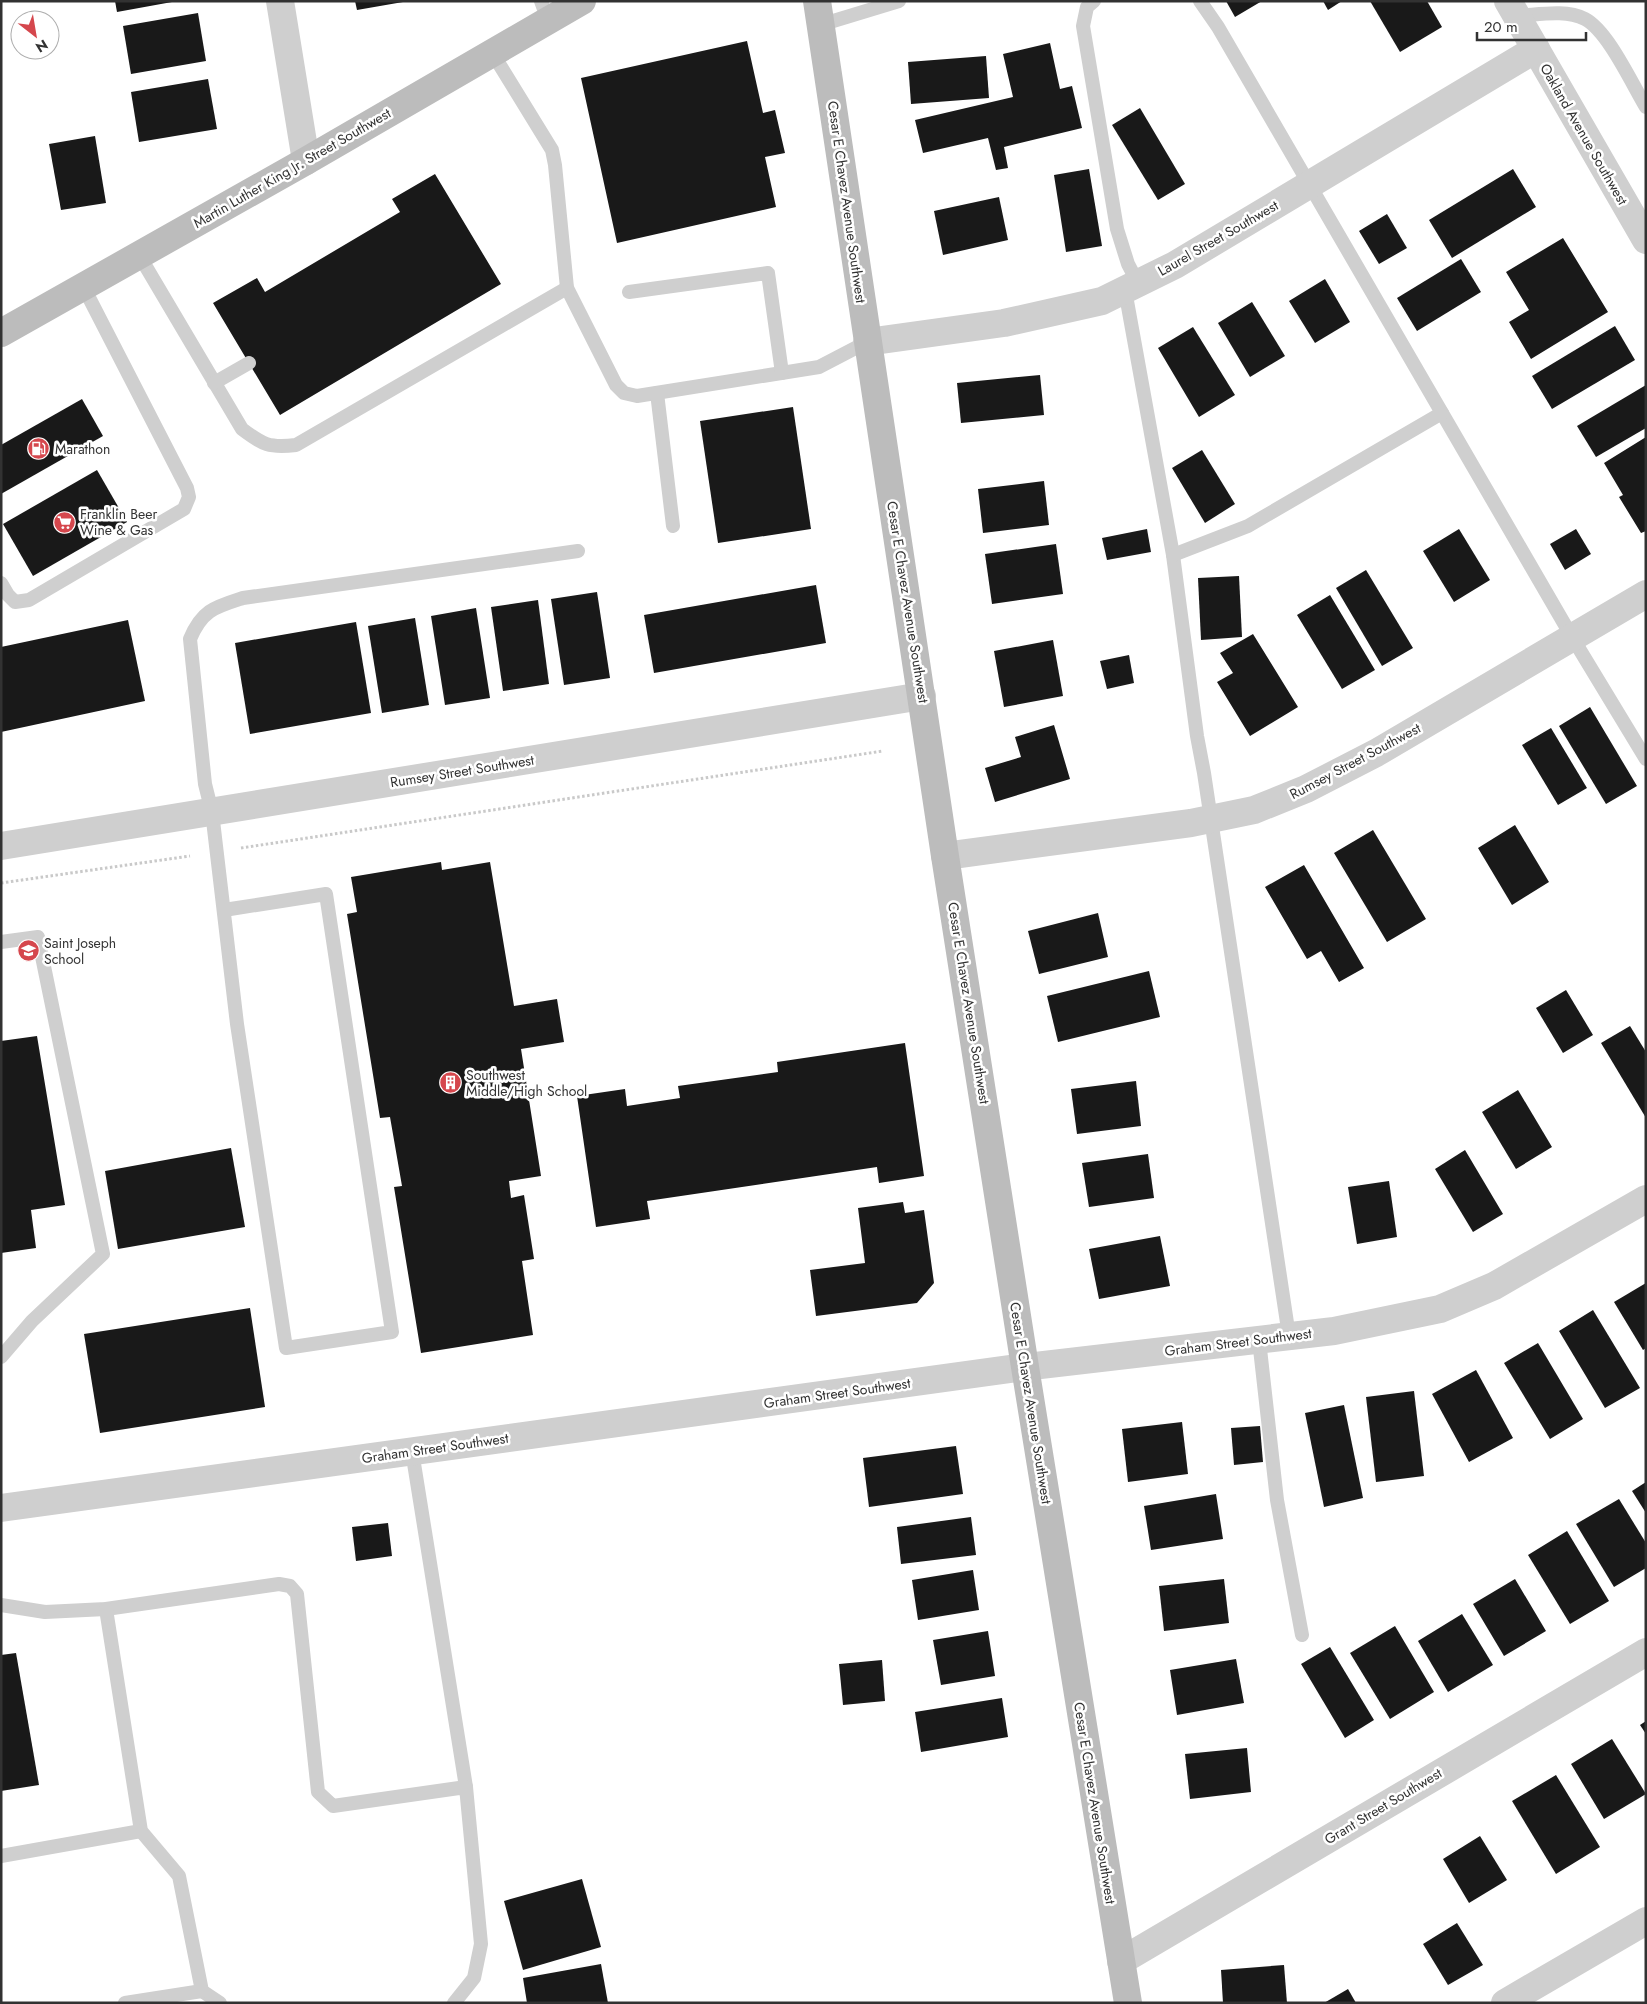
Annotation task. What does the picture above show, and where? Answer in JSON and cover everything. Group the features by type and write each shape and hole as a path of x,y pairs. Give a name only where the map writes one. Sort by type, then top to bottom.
{"main road":[{"name":"Martin Luther King Jr. Street Southwest","path":"1,333 493,54 545,11 582,1"},
{"name":"Cesar E Chavez Avenue Southwest","path":"818,13 945,856 1025,1368 1128,2003"}],"street":[{"path":"280,1 306,161"},
{"name":"Oakland Avenue Southwest","path":"1512,9 1646,240"},
{"name":"Laurel Street Southwest","path":"867,342 1004,323 1102,301 1175,265 1536,49"},
{"name":"Rumsey Street Southwest","path":"945,856 1211,819 1254,810 1306,789 1376,753 1646,594"},
{"name":"Rumsey Street Southwest","path":"1,846 922,696"},
{"name":"Graham Street Southwest","path":"1,1508 1025,1368 1334,1331 1440,1309 1494,1286 1646,1199"},
{"name":"Grant Street Southwest","path":"1121,1961 1646,1652"},
{"path":"1505,2003 1646,1921"}],"lane":[{"path":"818,13 898,1"},
{"path":"1094,1 1087,7 1083,26 1117,229 1128,264 1173,555 1197,736 1289,1336"},
{"path":"1200,1 1218,27 1572,637 1646,759"},
{"path":"1512,9 1561,14 1585,19 1601,31 1646,107"},
{"path":"493,54 552,150 567,288 616,385 624,393 637,396 819,367 867,342"},
{"path":"139,255 242,429 257,440 275,447 296,445 567,288"},
{"path":"629,292 768,273 782,372"},
{"path":"1,583 8,596 15,602 29,600 184,508 189,497 187,488 83,286"},
{"path":"214,383 249,363"},
{"path":"657,393 673,526"},
{"path":"1173,555 1229,535 1248,526 1442,413"},
{"path":"224,910 326,894 392,1332 286,1348 237,1024 212,812 204,784 190,639 196,624 203,616 216,607 243,598 578,551"},
{"path":"1,942 38,937 103,1254 32,1321 1,1357"},
{"path":"1259,1340 1277,1500 1302,1636"},
{"path":"412,1452 466,1788 481,1944 474,1978 454,2003"},
{"path":"1,1605 44,1612 106,1610 279,1584 290,1586 297,1594 318,1792 332,1806 466,1788"},
{"path":"106,1610 141,1831 179,1876 202,1991"},
{"path":"1,1856 141,1831"},
{"path":"125,2003 202,1991 220,2003"}],"path":[{"path":"1,883 883,751"}],"building":[{"path":"115,1 172,1 172,2 117,12"},
{"path":"355,1 403,1 403,2 357,10"},
{"path":"1226,1 1262,1 1235,17"},
{"path":"1323,1 1342,1 1328,10"},
{"path":"1370,1 1427,1 1442,27 1400,52"},
{"path":"198,13 206,61 131,74 123,26"},
{"path":"747,41 763,113 775,110 785,153 765,157 776,207 617,243 581,78"},
{"path":"1050,43 1060,89 1072,86 1082,128 1004,147 1008,168 996,170 988,138 923,153 915,120 1013,97 1003,54"},
{"path":"986,56 989,98 911,104 908,62"},
{"path":"208,79 217,129 139,142 131,92"},
{"path":"1140,108 1185,184 1158,200 1112,125"},
{"path":"95,136 106,203 61,210 49,144"},
{"path":"1089,169 1102,246 1066,252 1054,175"},
{"path":"1513,169 1536,207 1452,258 1429,220"},
{"path":"435,174 501,284 280,415 213,303 257,278 265,292 400,212 392,199"},
{"path":"999,197 1008,240 943,255 934,211"},
{"path":"1387,214 1407,248 1379,264 1359,231"},
{"path":"1563,238 1608,312 1531,359 1509,322 1529,310 1506,272"},
{"path":"1461,259 1481,292 1417,331 1397,298"},
{"path":"1325,279 1350,322 1315,343 1289,301"},
{"path":"1252,302 1285,356 1250,377 1218,323"},
{"path":"1615,326 1635,360 1552,409 1532,376"},
{"path":"1193,327 1235,395 1199,417 1158,348"},
{"path":"1040,375 1044,415 961,423 957,383"},
{"path":"1646,385 1646,428 1596,457 1577,426"},
{"path":"82,399 103,436 1,494 1,445"},
{"path":"793,407 811,529 718,543 700,421"},
{"path":"1646,437 1646,531 1641,533 1619,497 1623,495 1604,463"},
{"path":"1202,450 1235,504 1205,523 1172,468"},
{"path":"97,470 127,522 33,576 3,524"},
{"path":"1044,481 1049,525 983,533 978,489"},
{"path":"1147,529 1151,552 1107,560 1102,538"},
{"path":"1459,529 1490,580 1454,602 1423,551"},
{"path":"1576,529 1591,554 1565,570 1550,544"},
{"path":"1056,544 1063,594 992,604 985,554"},
{"path":"1366,570 1413,648 1382,666 1336,588"},
{"path":"1239,576 1242,637 1201,640 1198,578"},
{"path":"816,585 826,643 654,673 644,615"},
{"path":"597,592 610,678 564,685 551,599"},
{"path":"1330,595 1375,670 1342,689 1297,615"},
{"path":"538,600 549,684 503,691 491,607"},
{"path":"476,608 490,698 445,705 431,616"},
{"path":"415,618 429,705 382,713 368,626"},
{"path":"128,620 145,701 1,732 1,647"},
{"path":"356,622 371,713 250,734 235,643"},
{"path":"1253,634 1298,707 1250,736 1217,682 1233,673 1220,653"},
{"path":"1053,640 1063,696 1004,707 994,651"},
{"path":"1129,655 1134,683 1107,689 1100,661"},
{"path":"1590,707 1637,786 1606,804 1559,726"},
{"path":"1054,725 1070,779 995,802 985,768 1021,757 1015,737"},
{"path":"1551,728 1587,788 1558,805 1522,745"},
{"path":"1515,825 1549,882 1512,905 1478,848"},
{"path":"1373,830 1426,919 1387,942 1334,853"},
{"name":"Southwest Middle/High School","path":"441,862 442,870 490,862 514,1006 557,999 564,1042 521,1049 541,1176 509,1181 511,1198 524,1195 534,1259 522,1261 533,1335 421,1353 394,1187 402,1186 390,1117 380,1118 347,914 357,912 351,877"},
{"path":"1304,865 1364,968 1339,982 1321,951 1307,959 1265,887"},
{"path":"1098,913 1108,957 1039,974 1028,931"},
{"path":"1149,971 1160,1017 1058,1042 1047,996"},
{"path":"1566,990 1593,1035 1563,1053 1536,1008"},
{"path":"1630,1026 1646,1052 1646,1118 1601,1043"},
{"path":"37,1036 65,1205 31,1210 36,1248 1,1253 1,1041"},
{"path":"905,1043 924,1176 879,1183 877,1167 647,1201 650,1219 596,1227 577,1096 625,1089 627,1106 680,1098 678,1086 778,1072 777,1062"},
{"path":"1136,1081 1141,1126 1077,1134 1071,1089"},
{"path":"1518,1090 1552,1147 1516,1169 1482,1112"},
{"path":"231,1148 245,1227 118,1249 105,1171"},
{"path":"1465,1150 1503,1214 1473,1232 1435,1169"},
{"path":"1148,1154 1154,1198 1089,1207 1082,1163"},
{"path":"1389,1181 1397,1237 1357,1244 1348,1187"},
{"path":"903,1202 905,1213 924,1210 934,1283 917,1303 816,1316 810,1270 865,1263 858,1208"},
{"path":"1160,1236 1170,1286 1099,1299 1089,1249"},
{"path":"1646,1283 1646,1348 1643,1350 1614,1302"},
{"path":"250,1308 265,1407 100,1433 84,1334"},
{"path":"1593,1310 1640,1388 1605,1408 1559,1331"},
{"path":"1538,1343 1583,1419 1550,1439 1504,1363"},
{"path":"1476,1370 1513,1438 1469,1462 1432,1394"},
{"path":"1414,1391 1424,1476 1376,1482 1366,1397"},
{"path":"1344,1405 1363,1498 1324,1507 1305,1413"},
{"path":"1182,1422 1188,1474 1128,1482 1122,1429"},
{"path":"1260,1426 1263,1462 1234,1465 1231,1428"},
{"path":"956,1446 963,1494 869,1507 863,1458"},
{"path":"1646,1482 1646,1513 1632,1491"},
{"path":"1216,1494 1223,1539 1151,1550 1144,1506"},
{"path":"1619,1499 1646,1543 1646,1568 1614,1587 1576,1524"},
{"path":"971,1517 976,1555 901,1564 897,1527"},
{"path":"388,1523 392,1556 356,1561 352,1527"},
{"path":"1567,1531 1609,1601 1570,1624 1528,1555"},
{"path":"973,1570 979,1610 918,1620 912,1580"},
{"path":"1224,1579 1229,1623 1164,1631 1159,1586"},
{"path":"1515,1579 1546,1631 1504,1656 1473,1604"},
{"path":"1462,1614 1493,1665 1448,1692 1418,1641"},
{"path":"1395,1626 1434,1692 1390,1719 1350,1653"},
{"path":"988,1631 995,1676 941,1685 933,1640"},
{"path":"1330,1647 1374,1720 1345,1738 1301,1664"},
{"path":"16,1653 39,1785 1,1791 1,1655"},
{"path":"1236,1659 1244,1703 1177,1715 1170,1670"},
{"path":"882,1660 885,1701 843,1705 839,1664"},
{"path":"1002,1698 1008,1737 921,1752 915,1712"},
{"path":"1646,1721 1646,1734 1640,1725"},
{"path":"1612,1739 1646,1794 1604,1819 1571,1764"},
{"path":"1247,1748 1251,1792 1190,1799 1185,1754"},
{"path":"1556,1775 1600,1847 1556,1874 1512,1801"},
{"path":"1480,1836 1507,1880 1469,1903 1443,1859"},
{"path":"582,1879 601,1947 523,1970 504,1901"},
{"path":"1457,1923 1483,1965 1448,1985 1423,1944"},
{"path":"601,1964 608,2003 527,2003 523,1978"},
{"path":"1284,1965 1287,2003 1223,2003 1221,1970"},
{"path":"1348,1989 1356,2003 1324,2003"}],"place":[{"name":"Marathon","path":"39,449"},
{"name":"Franklin Beer Wine & Gas","path":"64,522"},
{"name":"Saint Joseph School","path":"28,951"},
{"name":"Southwest Middle/High School","path":"450,1083"}]}
